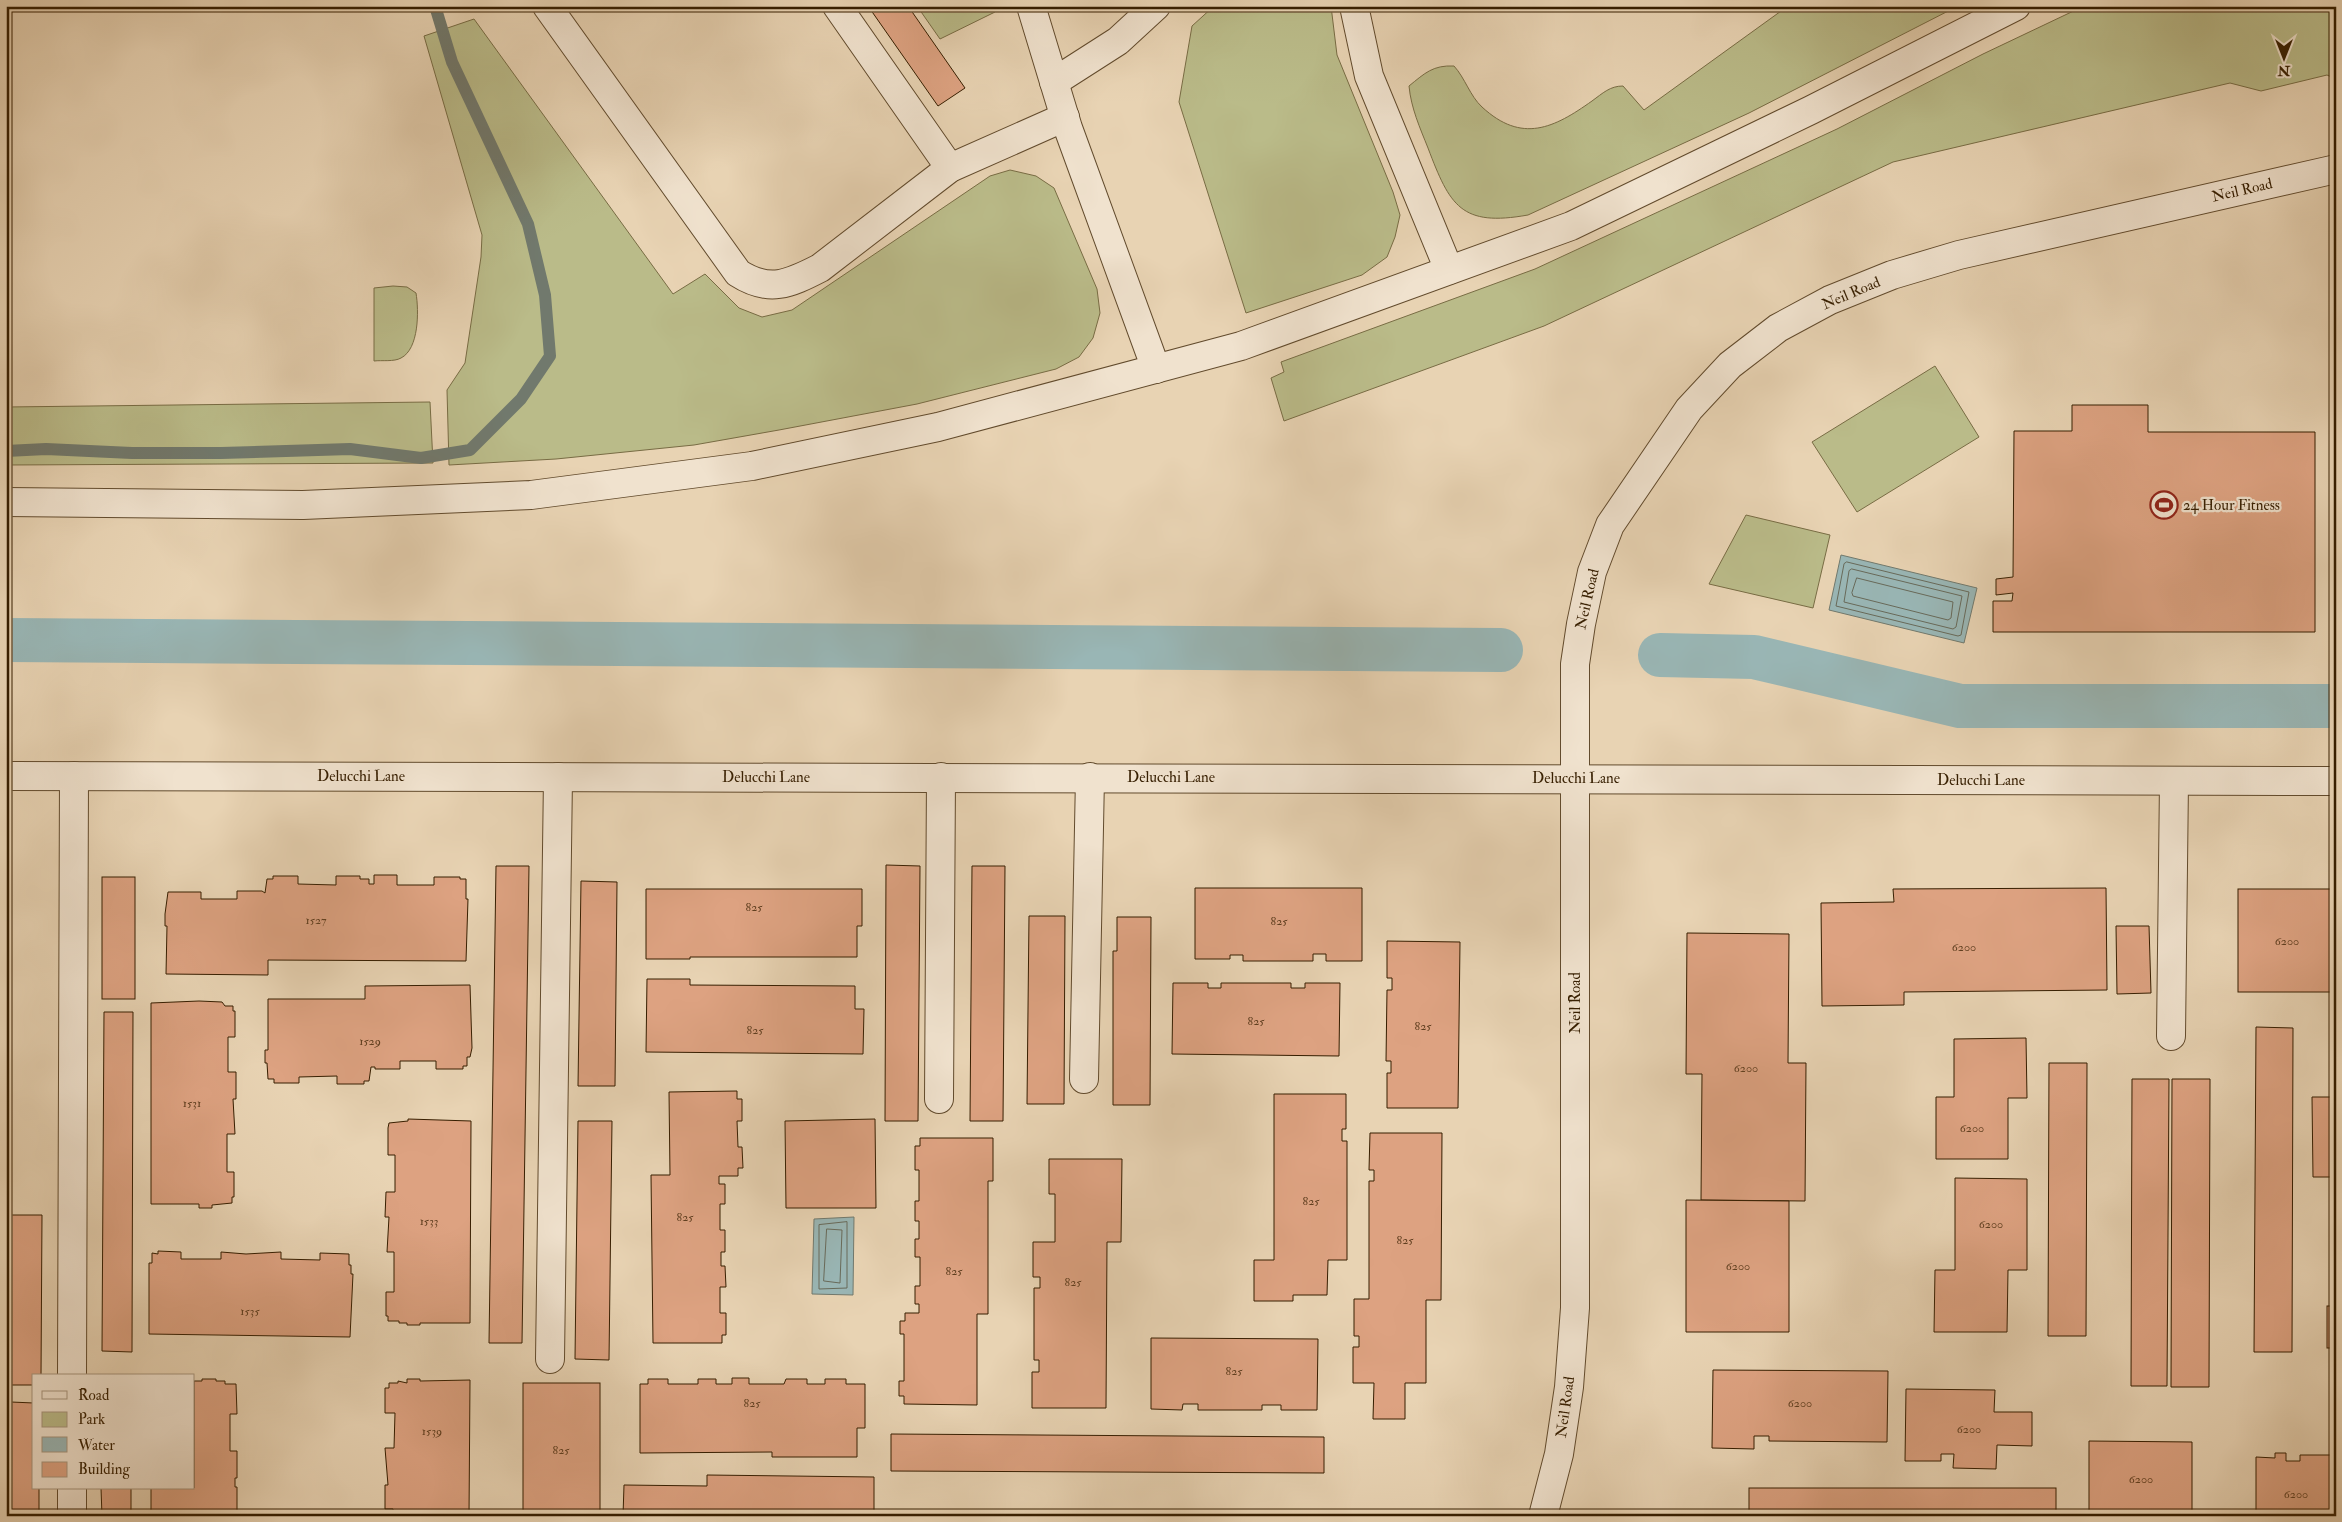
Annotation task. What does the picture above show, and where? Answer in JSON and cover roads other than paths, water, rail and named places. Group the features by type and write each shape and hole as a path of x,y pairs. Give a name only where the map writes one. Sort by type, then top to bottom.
{"street":[{"path":"547,6 738,273 753,283 770,286 800,279 820,268 950,168 1065,117"},
{"path":"837,6 950,168"},
{"path":"1031,6 1065,117 1156,369"},
{"path":"1054,82 1118,41 1156,6"},
{"path":"1354,6 1369,76 1449,270"},
{"path":"6,502 303,505 531,494 752,466 938,427 1241,346 1571,226 1811,110 2016,6"},
{"name":"Neil Road","path":"1543,1516 1559,1454 1569,1387 1575,1308 1576,656 1592,572 1610,525 1689,409 1730,365 1778,328 1830,300 1892,275 1959,255 2336,168"},
{"name":"Delucchi Lane","path":"6,776 1575,778 2336,782"},
{"path":"72,1374 74,776"},
{"path":"550,1359 558,777"},
{"path":"939,1099 941,777"},
{"path":"1084,1079 1090,777"},
{"path":"2170,1036 2174,781"},
{"path":"72,1490 72,1516"}],"water":[{"path":"1841,555 1977,588 1964,643 1829,610"},
{"path":"854,1217 853,1295 812,1294 814,1219"}],"waterway":[{"path":"6,451 46,449 132,453 221,453 350,449 421,458 470,450 521,399 550,356 545,295 528,224 452,62 435,6"},
{"path":"6,640 1501,650"},
{"path":"1660,655 1754,657 1960,706 2336,706"}],"place":[{"name":"24 Hour Fitness","path":"2164,505"}]}
